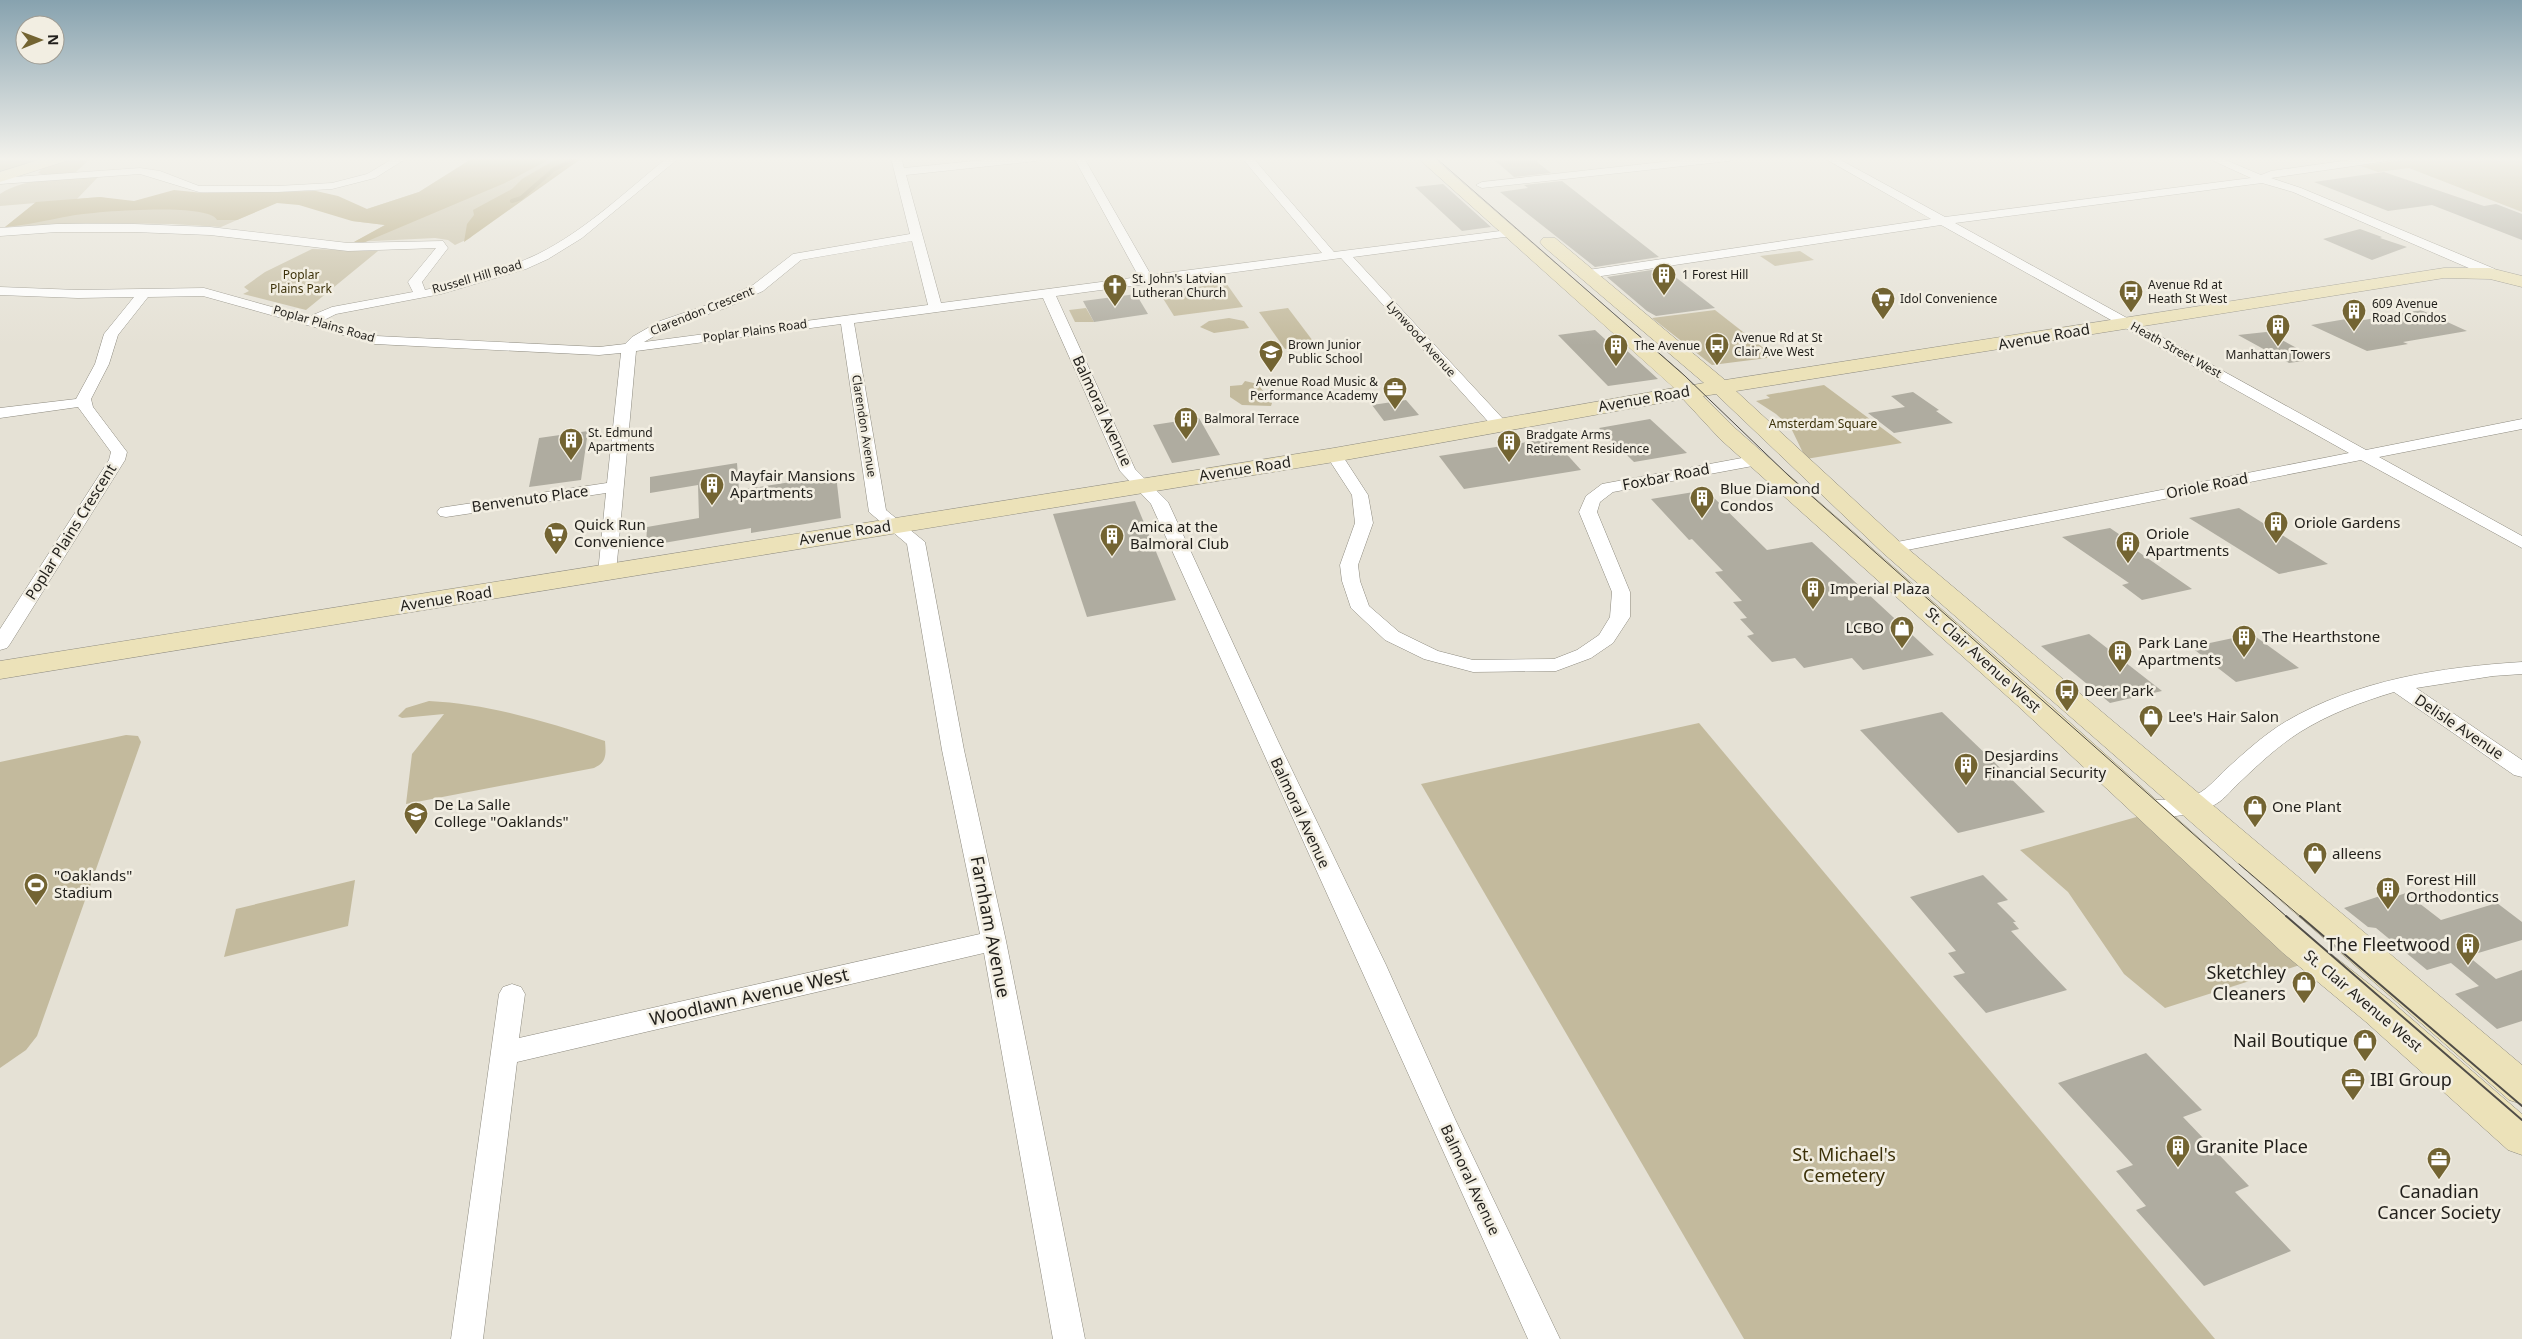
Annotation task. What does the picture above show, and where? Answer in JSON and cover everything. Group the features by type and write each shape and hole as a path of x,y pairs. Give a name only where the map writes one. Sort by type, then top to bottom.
{"main road":[{"name":"St. Clair Avenue West","path":"1500,220 1675,377 1698,405 1758,460 2295,944 2379,1012 2522,1138"},
{"name":"St. Clair Avenue West","path":"1538,233 1720,387 1892,548 2522,1088"},
{"name":"Avenue Road","path":"0,670 1334,455 1498,424 1688,392 1928,356 2396,281 2446,271 2490,272 2522,282"}],"street":[{"name":"Russell Hill Road","path":"310,321 332,312 502,273 543,256 568,241 594,220"},
{"path":"913,220 935,307"},
{"path":"1114,220 1147,280"},
{"name":"Lynwood Avenue","path":"1306,220 1498,424"},
{"path":"1588,274 1948,220"},
{"path":"2369,220 2490,272"},
{"name":"Heath Street West","path":"1944,221 2522,543"},
{"path":"0,232 57,228 134,228 210,231 348,247 439,244 442,248 439,253 415,282 420,293"},
{"name":"Poplar Plains Road","path":"0,291 78,294 144,292 213,293 375,340 555,350 630,348 1512,232"},
{"name":"Clarendon Crescent","path":"630,348 637,340 665,324 721,305 758,288 797,257 918,237"},
{"path":"0,414 84,402 85,395 102,364 111,334 144,292"},
{"name":"Balmoral Avenue","path":"1048,293 1128,471 1159,502 1266,741 1373,965 1442,1122 1544,1339"},
{"name":"Clarendon Avenue","path":"847,320 878,509 894,525"},
{"path":"607,573 614,487 630,348"},
{"name":"Poplar Plains Crescent","path":"0,644 117,460 119,452 84,402"},
{"name":"Oriole Road","path":"1892,548 2522,424"},
{"name":"Foxbar Road","path":"1334,455 1360,494 1364,523 1349,565 1360,608 1392,636 1431,655 1473,666 1556,665 1584,654 1606,639 1620,617 1621,592 1588,512 1592,500 1608,488 1758,460"},
{"name":"Benvenuto Place","path":"446,512 614,487"},
{"name":"Farnham Avenue","path":"894,525 916,542 953,750 994,941 1069,1339"},
{"path":"2146,808 2193,805 2209,798 2264,747 2292,727 2350,698 2397,685 2493,670 2522,668"},
{"name":"Delisle Avenue","path":"2397,685 2522,770"},
{"name":"Woodlawn Avenue West","path":"505,1053 994,941"},
{"path":"467,1339 512,994"}],"green space":[{"path":"13,220 236,220 221,227 172,224 86,223 5,227"},
{"path":"491,220 476,231 470,238 455,245 448,240 435,238 354,242 385,225 352,221"},
{"name":"Poplar Plains Park","path":"312,249 378,251 306,310 243,294 249,291 244,287 265,272"},
{"path":"1800,251 1814,260 1775,266 1760,256"},
{"path":"1226,283 1243,307 1174,316 1159,292"},
{"path":"1086,308 1094,322 1075,322 1069,310"},
{"path":"1288,308 1316,345 1285,349 1259,312"},
{"path":"1715,310 1775,357 1712,365 1652,318"},
{"path":"1229,318 1244,321 1249,328 1214,333 1200,327 1209,321"},
{"path":"1245,381 1258,384 1272,403 1271,406 1242,405 1230,397 1230,386 1242,385"},
{"name":"Amsterdam Square","path":"1824,385 1902,443 1806,459 1791,428 1776,414 1756,401 1770,398 1766,395"},
{"path":"429,701 474,706 518,715 605,741 605,757 594,768 406,804 412,754 444,714 402,718 398,716 406,708"},
{"name":"St. Michael's Cemetery","path":"1699,723 2215,1339 1744,1339 1421,784"},
{"name":"\"Oaklands\" Stadium","path":"126,735 138,736 141,742 37,1036 26,1050 0,1068 0,762"},
{"path":"2140,816 2303,964 2165,1008 2124,974 2068,892 2020,850"},
{"path":"355,880 348,926 224,957 236,909"}],"shaded area":[{"path":"13,220 48,220 30,224 5,227"},
{"path":"350,220 416,220 363,243 354,242 385,225"},
{"path":"470,220 494,220 464,242 467,224"}],"building":[{"path":"1451,220 1484,220 1491,227 1462,231"},
{"path":"1536,220 1612,220 1659,257 1595,267"},
{"path":"2472,220 2522,220 2522,240"},
{"path":"2360,229 2407,247 2372,260 2323,239"},
{"name":"1 Forest Hill","path":"1664,268 1715,308 1656,316 1647,311 1607,277"},
{"name":"St. John's Latvian Lutheran Church","path":"1136,294 1148,314 1094,322 1083,301"},
{"path":"2421,310 2467,331 2403,342 2408,344 2367,351 2311,325 2352,318 2358,321"},
{"name":"The Avenue","path":"1595,330 1616,349 1624,348 1658,379 1608,386 1558,335"},
{"name":"Manhattan Towers","path":"2266,332 2317,359 2289,363 2238,335"},
{"path":"1913,392 1939,410 1936,411 1953,423 1894,433 1868,413 1905,407 1891,396"},
{"name":"Avenue Road Music & Performance Academy","path":"1406,400 1419,415 1384,421 1372,405"},
{"name":"Balmoral Terrace","path":"1199,418 1220,455 1172,463 1153,425"},
{"path":"1650,419 1687,453 1634,462 1599,428"},
{"name":"St. Edmund Apartments","path":"588,431 581,480 529,487 539,438"},
{"name":"Bradgate Arms Retirement Residence","path":"1552,438 1581,470 1464,489 1439,456"},
{"path":"737,463 739,490 836,475 841,518 751,533 751,528 646,546 647,527 699,518 698,485 650,493 650,477"},
{"name":"Imperial Plaza","path":"1706,490 1767,550 1812,542 1934,655 1863,670 1852,658 1804,668 1795,658 1772,662 1747,636 1754,634 1740,619 1747,618 1733,602 1742,601 1715,572 1723,571 1692,539 1689,540 1651,499"},
{"name":"Amica at the Balmoral Club","path":"1135,501 1176,600 1087,617 1053,514"},
{"name":"Oriole Gardens","path":"2239,508 2328,564 2279,574 2189,518"},
{"name":"Oriole Apartments","path":"2110,528 2135,545 2130,546 2192,589 2142,600 2122,585 2129,583 2062,537"},
{"name":"Park Lane Apartments","path":"2089,634 2162,691 2110,703 2041,646"},
{"name":"The Hearthstone","path":"2252,634 2299,668 2236,682 2191,647"},
{"name":"Desjardins Financial Security","path":"1942,712 2045,812 1958,833 1860,730"},
{"path":"1983,875 2008,900 1997,903 2016,922 2013,922 2019,929 2011,931 2067,990 1986,1013 1953,976 1965,973 1948,953 1956,951 1910,897"},
{"name":"The Fleetwood","path":"2406,893 2441,920 2497,903 2522,922 2522,940 2468,956 2496,979 2522,970 2522,1021 2497,1029 2455,994 2479,986 2451,963 2427,970 2376,928 2368,927 2344,908 2386,894 2391,898"},
{"name":"Granite Place","path":"2146,1053 2202,1110 2183,1117 2249,1186 2235,1192 2291,1251 2204,1286 2136,1210 2146,1206 2116,1171 2133,1165 2058,1083"}],"tram line":[{"path":"1507,220 1685,376 1789,476 2287,917"},
{"path":"2239,864 2301,917"},
{"path":"2286,916 2522,1120"},
{"path":"2300,916 2522,1106"}],"place":[{"name":"1 Forest Hill","path":"1664,296"},
{"name":"St. John's Latvian Lutheran Church","path":"1115,307"},
{"name":"Avenue Rd at Heath St West","path":"2131,313"},
{"name":"Idol Convenience","path":"1883,320"},
{"name":"609 Avenue Road Condos","path":"2354,332"},
{"name":"Manhattan Towers","path":"2278,347"},
{"name":"Avenue Rd at St Clair Ave West","path":"1717,366"},
{"name":"The Avenue","path":"1616,367"},
{"name":"Brown Junior Public School","path":"1271,373"},
{"name":"Avenue Road Music & Performance Academy","path":"1395,410"},
{"name":"Balmoral Terrace","path":"1186,440"},
{"name":"St. Edmund Apartments","path":"571,461"},
{"name":"Bradgate Arms Retirement Residence","path":"1509,463"},
{"name":"Mayfair Mansions Apartments","path":"712,506"},
{"name":"Blue Diamond Condos","path":"1702,519"},
{"name":"Oriole Gardens","path":"2276,544"},
{"name":"Quick Run Convenience","path":"556,555"},
{"name":"Amica at the Balmoral Club","path":"1112,557"},
{"name":"Oriole Apartments","path":"2128,564"},
{"name":"Imperial Plaza","path":"1813,610"},
{"name":"LCBO","path":"1902,649"},
{"name":"The Hearthstone","path":"2244,658"},
{"name":"Park Lane Apartments","path":"2120,673"},
{"name":"Deer Park","path":"2067,712"},
{"name":"Lee's Hair Salon","path":"2151,738"},
{"name":"Desjardins Financial Security","path":"1966,786"},
{"name":"One Plant","path":"2255,828"},
{"name":"De La Salle College \"Oaklands\"","path":"416,835"},
{"name":"alleens","path":"2315,875"},
{"name":"\"Oaklands\" Stadium","path":"36,906"},
{"name":"Forest Hill Orthodontics","path":"2388,910"},
{"name":"The Fleetwood","path":"2468,966"},
{"name":"Sketchley Cleaners","path":"2304,1004"},
{"name":"Nail Boutique","path":"2365,1062"},
{"name":"IBI Group","path":"2353,1101"},
{"name":"Granite Place","path":"2178,1168"},
{"name":"Canadian Cancer Society","path":"2439,1180"}]}
